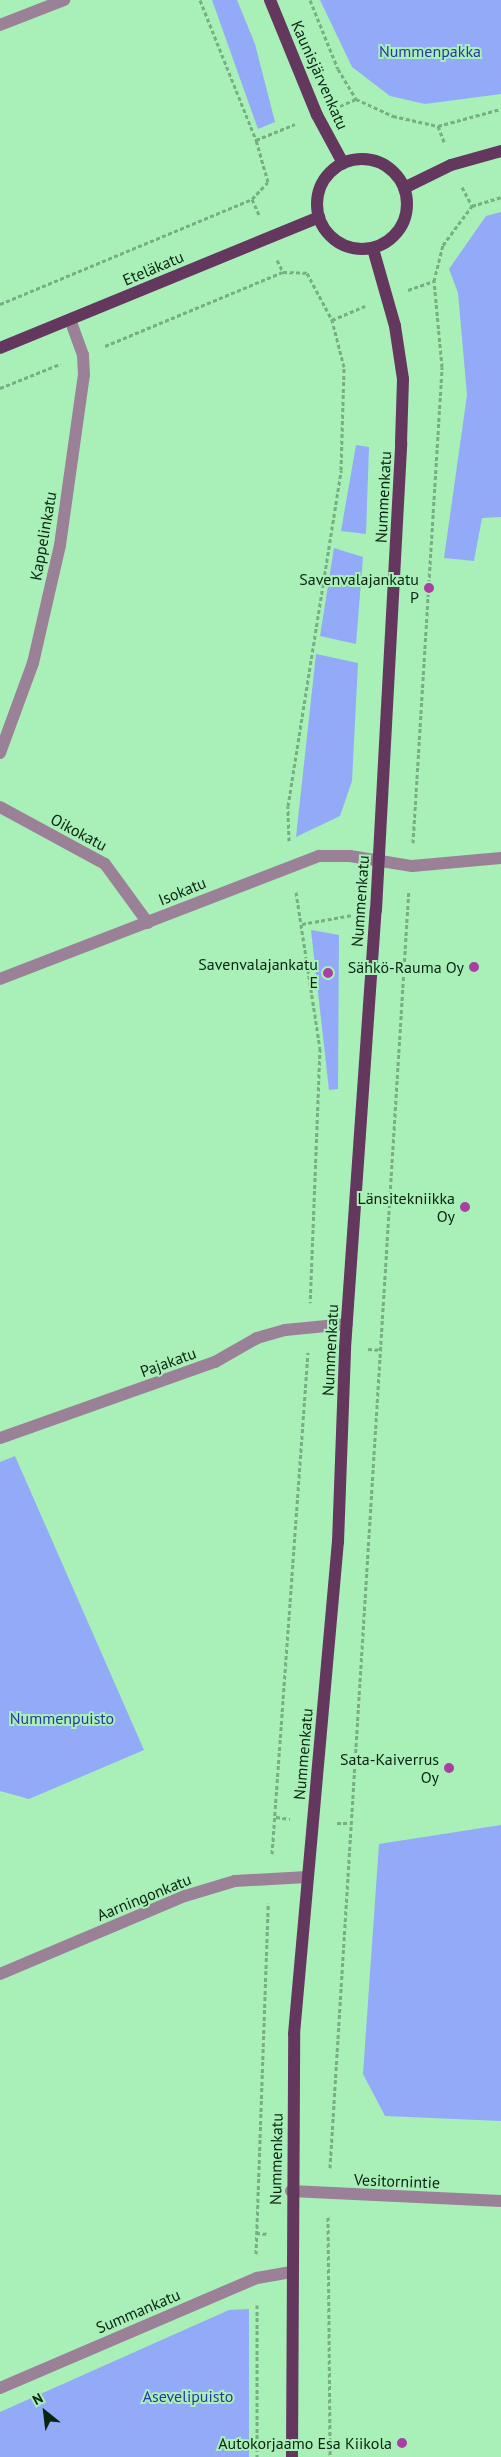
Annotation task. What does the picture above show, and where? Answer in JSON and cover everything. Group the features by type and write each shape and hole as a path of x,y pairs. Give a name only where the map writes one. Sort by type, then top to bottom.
{"main road":[{"name":"Kaunisjärvenkatu","path":"270,0 317,115 343,163"},
{"path":"404,188 452,165 501,151"},
{"path":"375,161 389,167 404,188 406,216 400,230 373,248 357,250 332,239 319,217 320,186 343,163 375,161"},
{"name":"Eteläkatu","path":"0,348 319,217"},
{"name":"Nummenkatu","path":"292,2457 291,2191 294,2034 338,1542 347,1324 379,861 403,379 387,297 373,248"}],"street":[{"path":"0,25 64,0"},
{"name":"Kappelinkatu","path":"0,753 33,663 60,545 83,396 83,355 70,320"},
{"name":"Oikokatu","path":"0,807 105,864 148,923"},
{"name":"Isokatu","path":"0,979 148,923 290,864 319,856 412,866 501,858"},
{"name":"Pajakatu","path":"0,1438 172,1379 258,1338 310,1326 347,1324"},
{"name":"Aarningonkatu","path":"0,1974 185,1896 235,1880 269,1876 307,1877"},
{"name":"Vesitornintie","path":"291,2191 501,2202"},
{"name":"Summankatu","path":"0,2388 257,2278 292,2272"}],"path":[{"path":"0,304 262,193 268,182 256,140 200,0"},
{"path":"310,0 338,69 356,99 393,116 438,126 501,109"},
{"path":"256,140 356,99"},
{"path":"330,2457 328,2194 345,1863 412,866 442,367 434,281 443,245 472,206 501,197"},
{"path":"0,388 283,272 307,273 332,320 344,367 341,470 288,806 290,864 320,1048 310,1326 269,1876 257,2278 258,2457"},
{"path":"332,320 387,297 434,281"}],"green space":[{"path":"212,0 237,0 255,44 275,122 258,129"},
{"name":"Nummenpakka","path":"320,0 501,0 501,94 425,104 390,96 352,67"},
{"path":"501,212 501,517 482,518 474,561 444,558 467,395 458,293 449,269 486,216"},
{"path":"356,445 369,447 366,534 341,531"},
{"path":"334,548 363,557 356,644 320,636"},
{"path":"316,654 358,663 352,781 340,816 296,837"},
{"path":"311,930 339,935 338,1089 329,1090"},
{"name":"Nummenpuisto","path":"15,1456 144,1750 29,1799 0,1791 0,1462"},
{"path":"501,1825 501,2121 385,2116 363,2074 379,1844"},
{"name":"Asevelipuisto","path":"249,2309 249,2457 0,2457 0,2412 229,2310"}],"place":[{"name":"Savenvalajankatu P","path":"429,588"},
{"name":"Sähkö-Rauma Oy","path":"474,967"},
{"name":"Savenvalajankatu E","path":"328,973"},
{"name":"Länsitekniikka Oy","path":"465,1207"},
{"name":"Sata-Kaiverrus Oy","path":"449,1768"},
{"name":"Autokorjaamo Esa Kiikola","path":"402,2443"}]}
